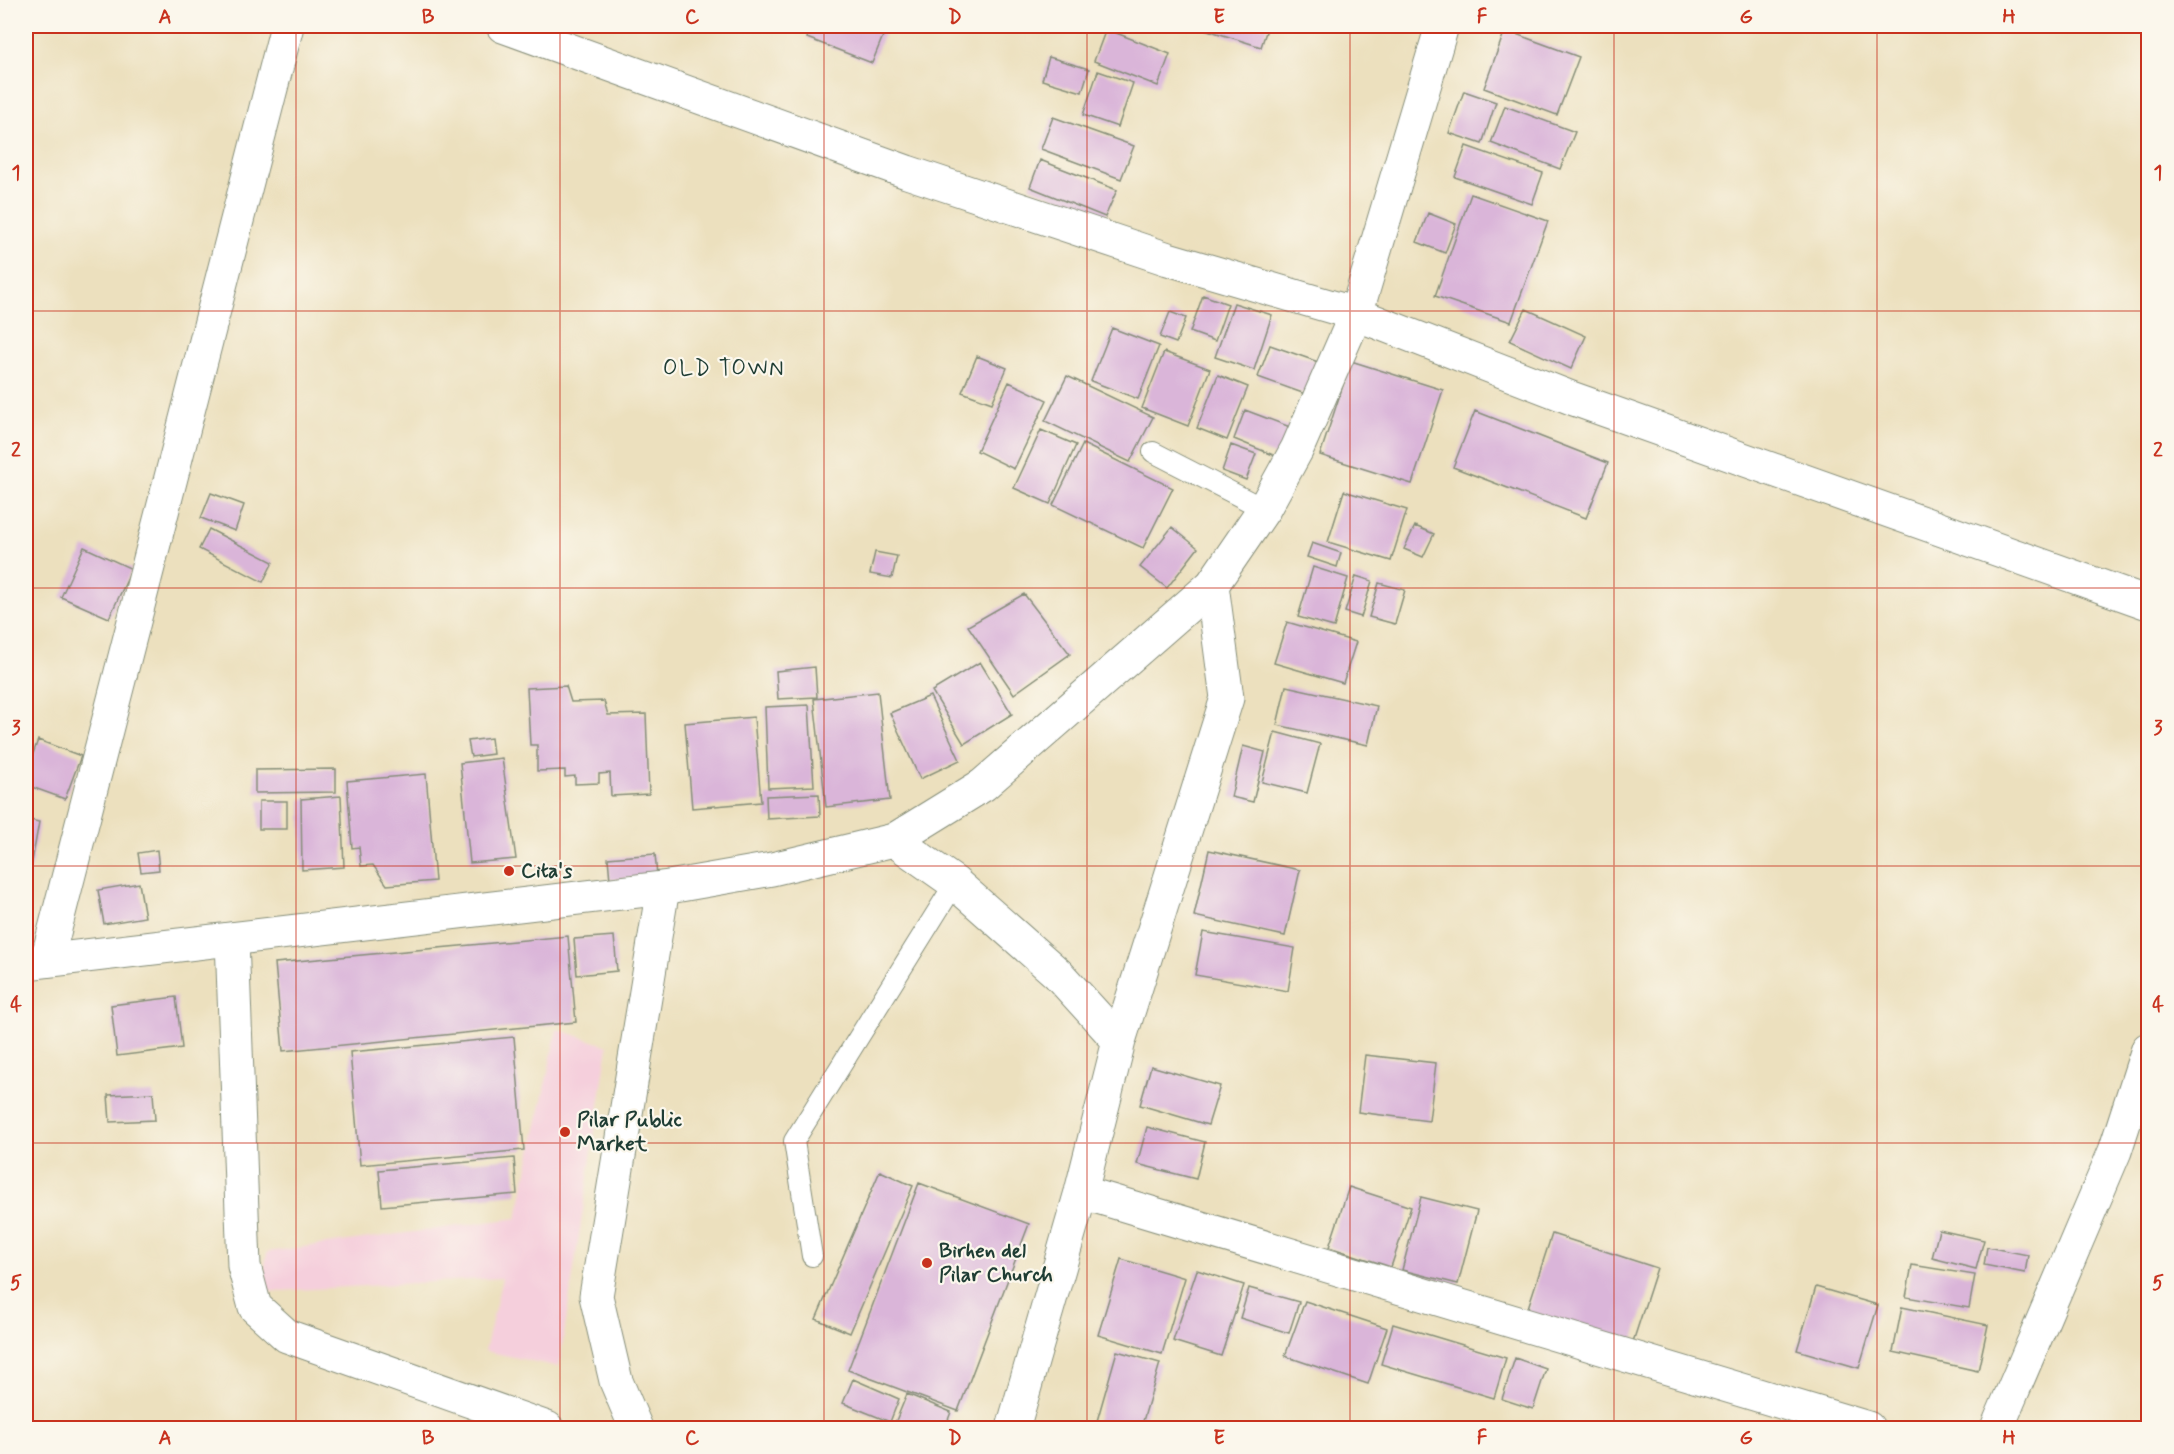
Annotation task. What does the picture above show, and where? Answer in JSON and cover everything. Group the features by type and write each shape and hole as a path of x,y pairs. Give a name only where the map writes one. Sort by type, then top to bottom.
{"street":[{"path":"287,26 36,962 663,888 772,869 894,840 983,785 1212,585 1264,509 1297,449 1356,314 1443,26"},
{"path":"503,26 907,172 1168,259 1356,314 1574,399 2148,603"},
{"path":"1013,1428 1081,1192 1119,1041 1227,698 1212,585"},
{"path":"894,840 955,883 1058,974 1119,1041"},
{"path":"636,1428 616,1381 596,1296 663,888"},
{"path":"232,939 244,1266 255,1307 287,1336 547,1428"},
{"path":"1997,1428 2115,1151 2148,1048"},
{"path":"1081,1192 1868,1428"}],"lane":[{"path":"1154,452 1264,509"},
{"path":"812,1256 794,1141 955,883"}],"shaded area":[{"name":"Pilar Public Market","path":"557,1029 608,1046 559,1367 485,1351 502,1278 261,1292 267,1252 517,1218"}],"building":[{"path":"811,26 887,26 872,63 807,38"},
{"path":"1195,26 1268,26 1261,47"},
{"path":"1106,29 1170,54 1158,86 1094,61"},
{"path":"1505,30 1579,57 1557,115 1484,88"},
{"path":"1049,57 1089,69 1082,92 1042,80"},
{"path":"1098,71 1133,83 1118,127 1083,115"},
{"path":"1464,91 1496,102 1482,144 1449,133"},
{"path":"1505,106 1575,132 1560,169 1491,143"},
{"path":"1053,117 1134,146 1121,179 1041,149"},
{"path":"1466,146 1543,173 1532,204 1455,177"},
{"path":"1040,160 1117,190 1105,217 1030,187"},
{"path":"1471,194 1548,221 1511,322 1435,296"},
{"path":"1428,213 1456,224 1445,253 1417,242"},
{"path":"1203,295 1228,304 1215,341 1190,332"},
{"path":"1234,303 1272,315 1254,370 1215,357"},
{"path":"1526,309 1586,336 1571,369 1510,341"},
{"path":"1170,312 1186,318 1176,343 1160,337"},
{"path":"1112,328 1159,346 1138,399 1091,381"},
{"path":"1270,345 1321,363 1308,395 1258,377"},
{"path":"1164,352 1210,369 1188,426 1142,408"},
{"path":"977,356 1007,368 992,403 962,392"},
{"path":"1351,361 1443,390 1412,484 1320,455"},
{"path":"1218,375 1248,387 1227,440 1197,428"},
{"path":"1067,376 1153,417 1130,462 1045,421"},
{"path":"1009,382 1047,400 1014,469 977,451"},
{"path":"1245,410 1290,427 1278,457 1234,439"},
{"path":"1475,411 1608,463 1586,518 1453,467"},
{"path":"1041,430 1076,445 1050,504 1014,488"},
{"path":"1083,444 1173,488 1143,548 1053,505"},
{"path":"1231,445 1256,454 1246,480 1222,471"},
{"path":"1344,491 1407,510 1391,561 1328,542"},
{"path":"211,493 244,505 235,531 201,518"},
{"path":"1415,526 1434,534 1423,557 1404,549"},
{"path":"1172,527 1198,548 1167,588 1140,567"},
{"path":"209,529 273,562 263,582 199,549"},
{"path":"1312,543 1341,553 1337,567 1307,557"},
{"path":"84,547 132,569 109,618 61,597"},
{"path":"875,552 897,556 892,578 870,574"},
{"path":"1313,567 1348,578 1334,627 1298,617"},
{"path":"1356,576 1372,581 1361,617 1345,612"},
{"path":"1379,583 1405,590 1395,624 1369,617"},
{"path":"1024,594 1070,654 1014,694 968,626"},
{"path":"1287,622 1356,642 1343,683 1274,663"},
{"path":"980,662 1012,714 964,744 932,691"},
{"path":"815,667 817,697 778,699 776,671"},
{"path":"566,686 571,702 604,701 608,715 646,714 649,794 611,796 610,773 599,774 599,783 575,784 575,776 565,777 565,770 537,771 537,745 530,745 527,688"},
{"path":"1286,686 1377,706 1368,745 1277,725"},
{"path":"878,692 890,800 826,807 814,699"},
{"path":"930,696 960,760 920,779 890,713"},
{"path":"809,705 814,786 768,788 765,707"},
{"path":"754,717 761,802 692,808 685,723"},
{"path":"1275,732 1320,744 1307,793 1262,782"},
{"path":"491,738 493,754 471,757 468,741"},
{"path":"38,740 81,756 65,799 26,785 26,773"},
{"path":"1243,746 1265,752 1253,802 1231,797"},
{"path":"502,758 516,859 470,863 460,763"},
{"path":"336,769 336,792 255,793 255,770"},
{"path":"426,774 435,881 387,885 373,865 361,866 359,847 352,848 347,781"},
{"path":"819,794 820,816 767,819 766,796"},
{"path":"341,796 344,867 302,870 301,799"},
{"path":"259,801 287,801 287,829 259,829"},
{"path":"26,819 39,822 27,890 26,890"},
{"path":"157,850 159,870 141,872 138,853"},
{"path":"1209,850 1300,870 1285,936 1194,916"},
{"path":"655,854 657,876 610,880 608,858"},
{"path":"139,883 145,917 104,924 98,890"},
{"path":"1203,932 1295,948 1288,991 1195,975"},
{"path":"568,936 576,1022 283,1051 275,963"},
{"path":"614,936 617,971 577,975 574,939"},
{"path":"176,997 182,1048 117,1056 111,1005"},
{"path":"514,1037 524,1150 360,1165 350,1052"},
{"path":"1365,1055 1436,1063 1429,1121 1358,1112"},
{"path":"1151,1066 1220,1086 1208,1125 1140,1105"},
{"path":"153,1093 155,1120 110,1122 108,1095"},
{"path":"1147,1127 1205,1142 1196,1179 1137,1164"},
{"path":"514,1158 517,1194 382,1206 379,1170"},
{"path":"880,1171 913,1186 850,1333 816,1319"},
{"path":"919,1183 1029,1224 958,1411 848,1370"},
{"path":"1349,1187 1411,1207 1391,1267 1329,1247"},
{"path":"1421,1197 1477,1211 1458,1284 1402,1270"},
{"path":"1939,1230 1984,1240 1976,1269 1932,1258"},
{"path":"1552,1234 1657,1268 1630,1351 1525,1317"},
{"path":"1987,1247 2028,1255 2025,1273 1984,1265"},
{"path":"1121,1259 1185,1278 1162,1354 1098,1335"},
{"path":"1912,1265 1975,1275 1969,1308 1906,1297"},
{"path":"1197,1270 1244,1285 1221,1356 1173,1341"},
{"path":"1816,1287 1878,1305 1859,1368 1797,1350"},
{"path":"1249,1288 1299,1302 1289,1333 1240,1318"},
{"path":"1305,1301 1387,1328 1368,1384 1285,1356"},
{"path":"1902,1307 1988,1325 1978,1371 1893,1352"},
{"path":"1393,1324 1506,1358 1494,1398 1381,1364"},
{"path":"1117,1351 1160,1363 1141,1428 1095,1428"},
{"path":"1515,1358 1546,1369 1533,1409 1502,1399"},
{"path":"853,1379 899,1399 890,1422 843,1403"},
{"path":"907,1394 951,1412 945,1428 893,1428"}],"place":[{"name":"Cita's","path":"509,871"},
{"name":"Pilar Public Market","path":"565,1132"},
{"name":"Birhen del Pilar Church","path":"927,1263"}],"district":[{"name":"OLD TOWN","path":"724,369"}]}
